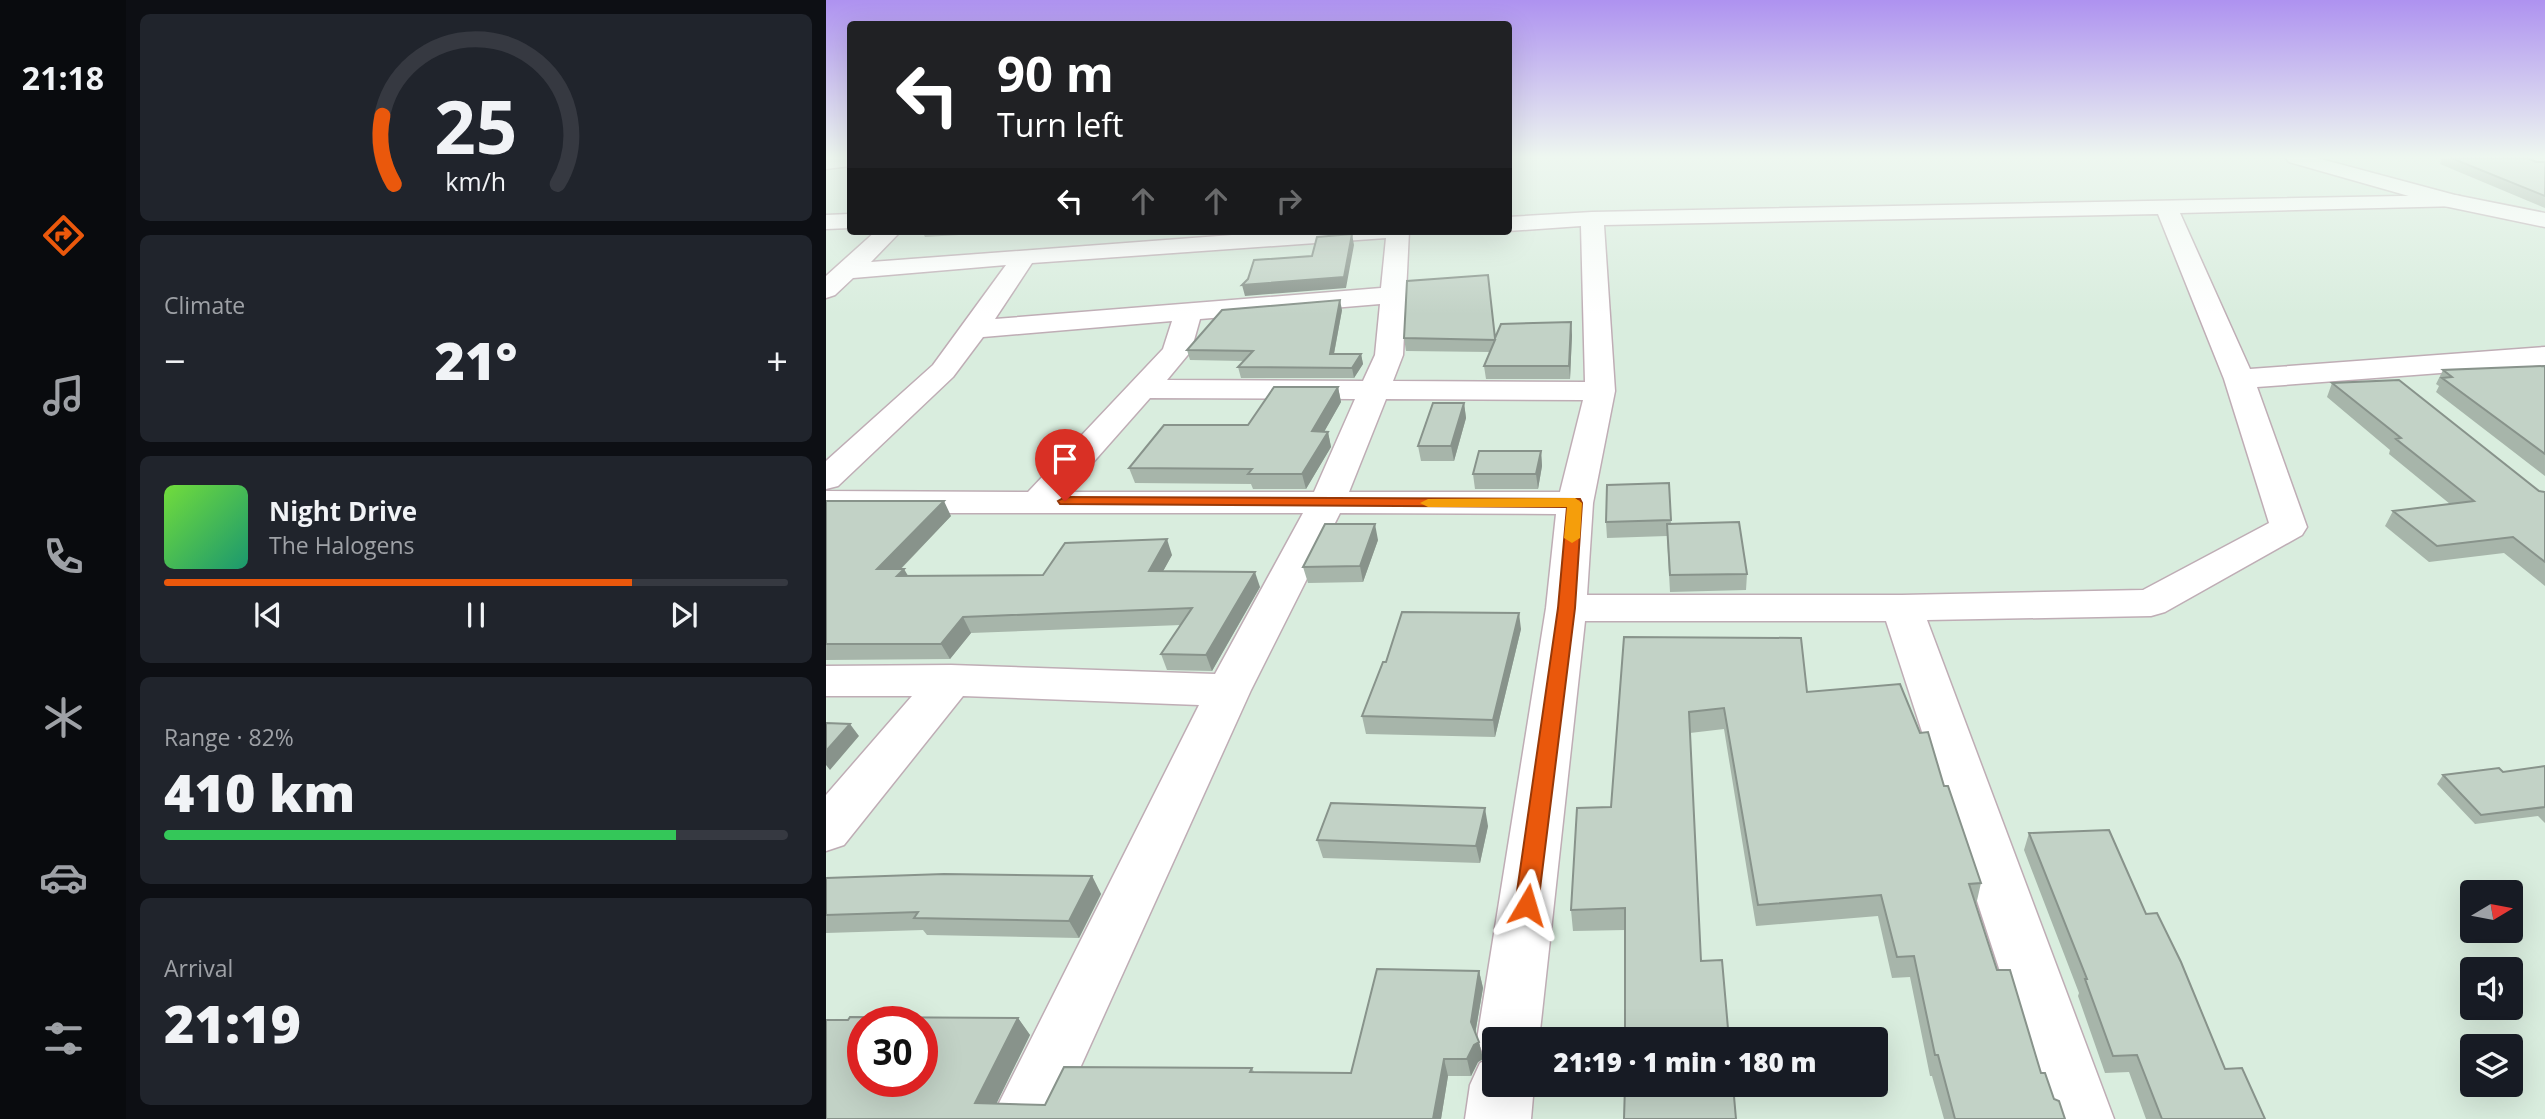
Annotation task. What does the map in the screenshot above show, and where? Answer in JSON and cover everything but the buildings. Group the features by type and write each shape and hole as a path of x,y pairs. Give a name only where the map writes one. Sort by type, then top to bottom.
{"street":[{"path":"1512,224 1592,219 1980,210"},
{"path":"1566,608 1902,608 2151,603 2289,527 2239,379 2168,210"},
{"path":"2497,210 2545,220"},
{"path":"1510,1027 1566,608 1575,503 1600,391 1592,219"},
{"path":"826,222 847,221"},
{"path":"826,290 886,235"},
{"path":"849,271 1268,235"},
{"path":"1024,1119 1229,690 1327,503 1389,355 1398,235"},
{"path":"826,479 943,371 1024,256"},
{"path":"975,329 1392,295"},
{"path":"1039,501 1177,351 1189,310"},
{"path":"2239,379 2545,356"},
{"path":"2383,368 2415,393"},
{"path":"1142,389 1600,391"},
{"path":"826,502 1575,503"},
{"path":"1902,608 2081,1119"},
{"path":"826,681 951,680 1229,690"},
{"path":"826,830 951,680"},
{"path":"1498,1119 1501,1097"}],"slow traffic":[{"path":"1428,503 1575,503 1572,538"}],"route":[{"path":"1065,501 1575,503 1566,608 1527,905"}]}
